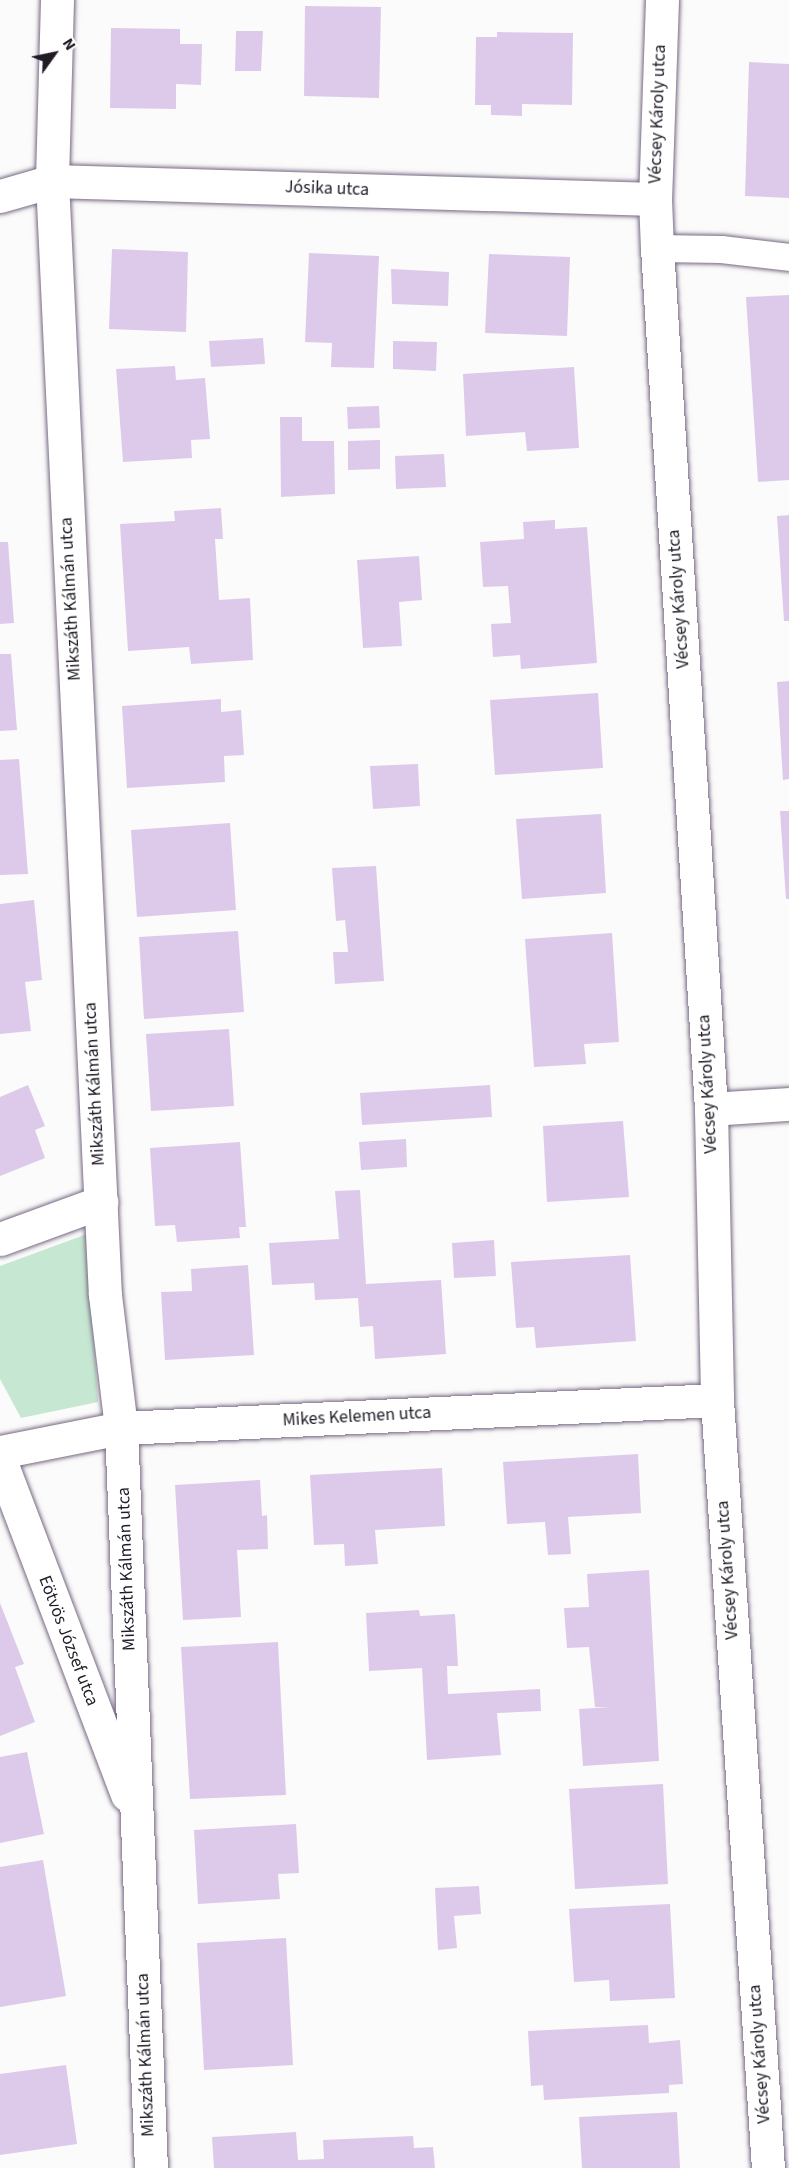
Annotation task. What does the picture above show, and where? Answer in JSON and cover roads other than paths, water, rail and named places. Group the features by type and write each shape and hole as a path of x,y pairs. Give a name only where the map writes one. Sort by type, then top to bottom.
{"street":[{"name":"Mikszáth Kálmán utca","path":"57,0 52,181 105,1295 121,1428 151,2168"},
{"name":"Vécsey Károly utca","path":"662,0 656,200 657,248 711,1109 717,1400 768,2168"},
{"name":"Jósika utca","path":"0,196 52,181 656,200"},
{"path":"711,1109 789,1104"},
{"path":"0,1239 101,1202"},
{"name":"Mikes Kelemen utca","path":"0,1452 121,1428 717,1400"},
{"name":"Eötvös József utca","path":"0,1460 137,1822"}],"lane":[{"path":"657,248 721,249 789,257"}]}
